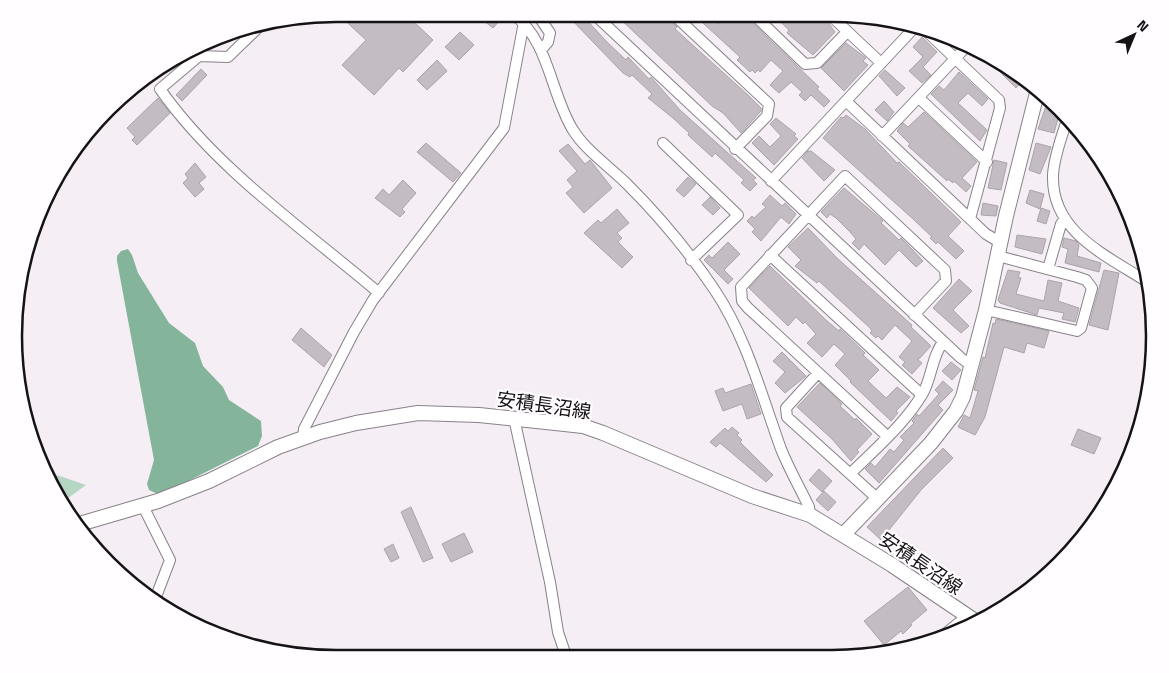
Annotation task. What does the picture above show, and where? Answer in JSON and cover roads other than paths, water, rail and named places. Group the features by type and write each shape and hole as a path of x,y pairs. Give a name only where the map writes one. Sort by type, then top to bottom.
{"main road":[{"path":"843,535 879,500 931,444 956,411 963,397 986,310 1036,97"},
{"name":"安積長沼線","path":"83,523 143,506 209,481 278,447 344,425 418,413 514,418 582,426 603,433 752,496 810,515 892,565 970,619"}],"street":[{"path":"524,22 540,50 568,121 576,135 627,184 717,294 744,344 782,452 809,507 810,515"},
{"path":"303,438 304,429 336,366 354,332 379,293 504,128 524,22"},
{"path":"540,50 548,42 550,33 542,22"},
{"path":"602,22 735,149 943,342 972,366"},
{"path":"682,22 769,104 767,116 735,149"},
{"path":"760,22 805,64 817,63 847,32"},
{"path":"837,22 881,63"},
{"path":"771,181 910,32"},
{"path":"250,35 228,56 200,56 160,89 172,106 233,174 379,293"},
{"path":"935,40 999,100 1000,108 987,162 970,219"},
{"path":"882,136 963,51"},
{"path":"919,98 987,162"},
{"path":"846,101 970,219 999,250 1048,269 1086,280 1092,288 1081,328 1078,331 986,310"},
{"path":"1065,125 1055,160 1053,175 1058,206 1094,250 1141,278"},
{"path":"662,143 738,215 691,260"},
{"path":"887,436 742,301 740,287 845,176 945,270 946,281 914,315"},
{"path":"1048,269 1061,224 1066,218"},
{"path":"770,255 922,395"},
{"path":"850,474 887,436 922,395 943,342"},
{"path":"818,373 786,408 788,417 879,500"},
{"path":"514,418 546,560 558,632 564,650"},
{"path":"143,506 170,560 157,594"}]}
